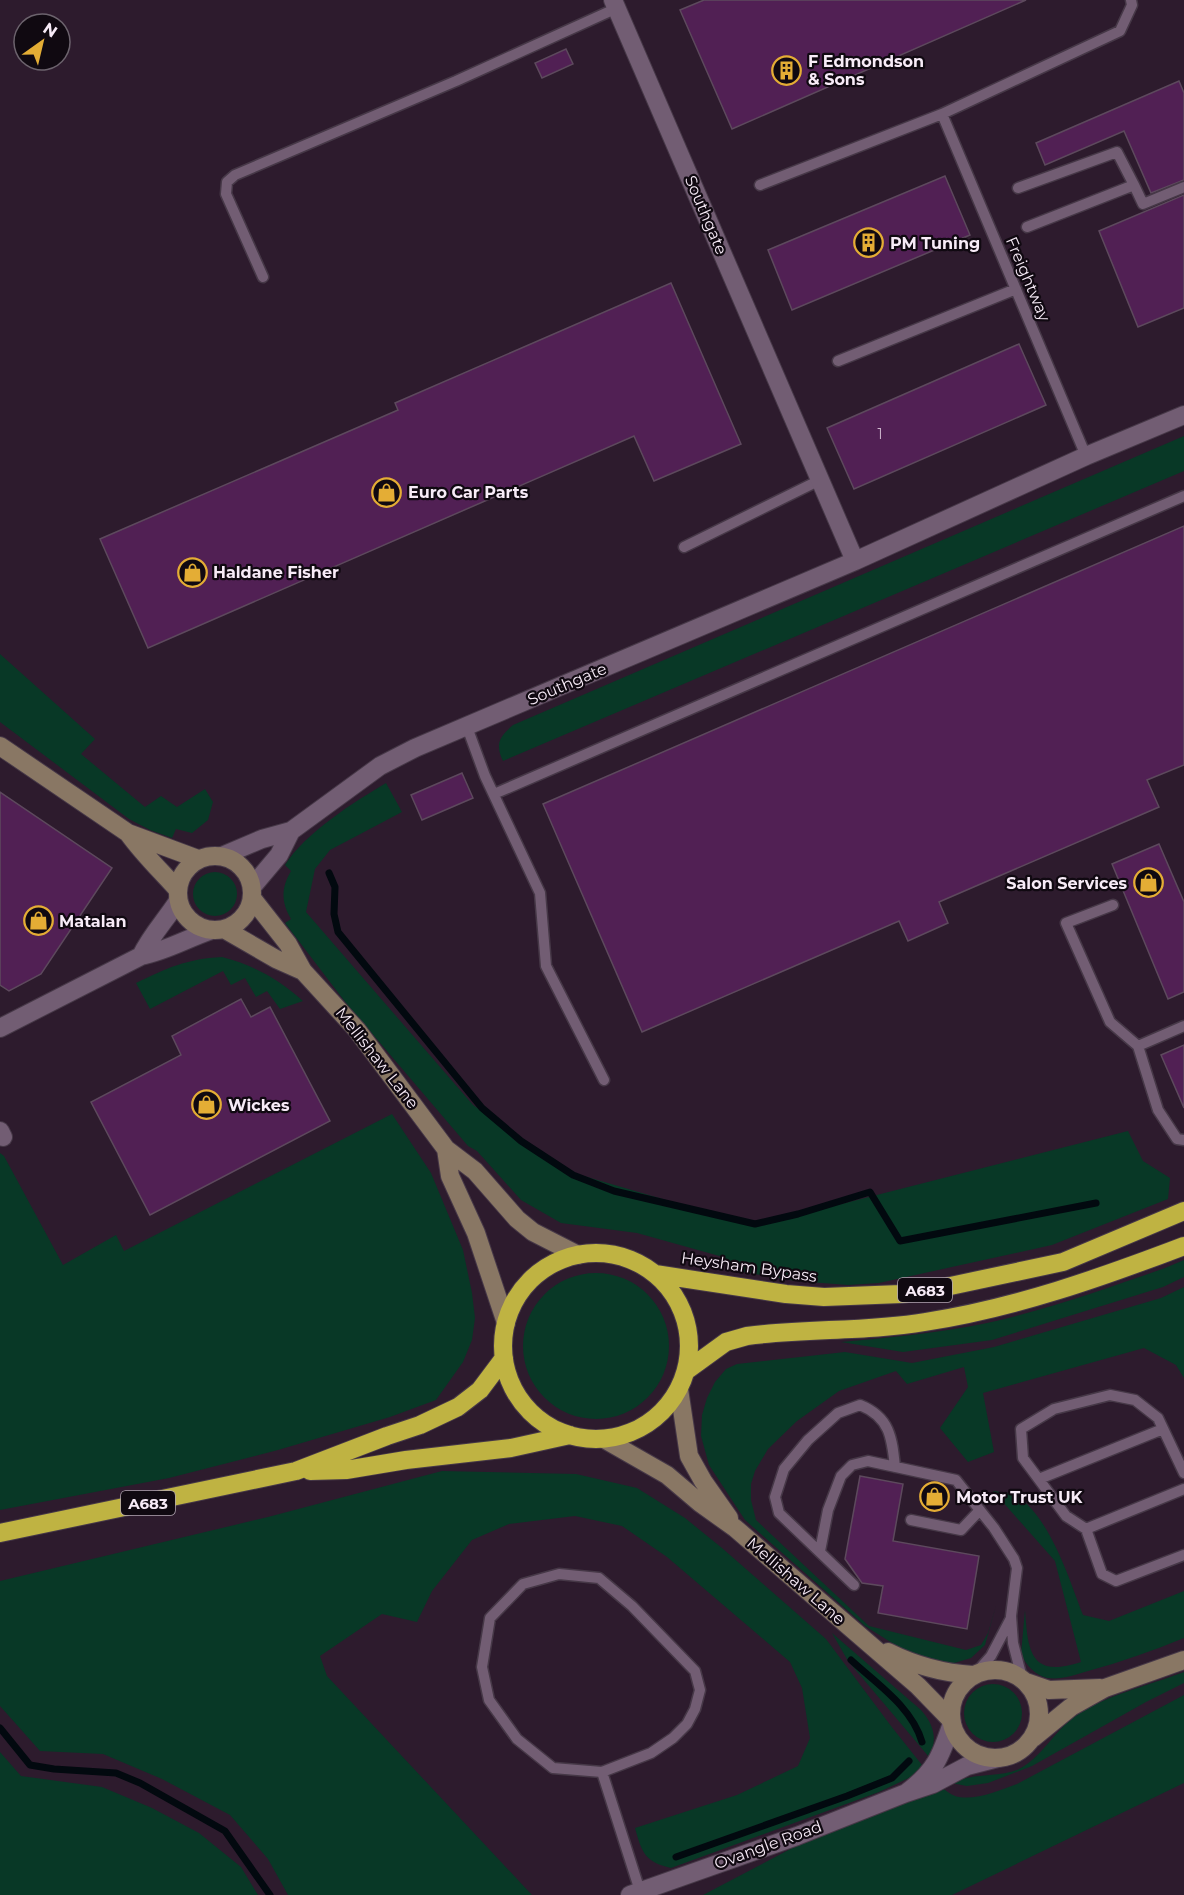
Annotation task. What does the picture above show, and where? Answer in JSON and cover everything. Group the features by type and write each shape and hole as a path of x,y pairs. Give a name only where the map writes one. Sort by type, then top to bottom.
{"highway":[{"name":"Heysham Bypass","path":"655,1274 805,1296 865,1297 901,1294 941,1288 1063,1262 1184,1210"},
{"name":"A683","path":"686,1371 726,1342 747,1336 897,1325 983,1311 1114,1273 1184,1246"},
{"name":"A683","path":"605,1253 632,1260 655,1274 673,1294 685,1318 689,1345 686,1371 679,1389 666,1408 648,1423 627,1434 604,1438 570,1435 546,1424 526,1406 511,1384 504,1358 503,1340 506,1323 516,1299 532,1279 553,1263 578,1255 605,1253"},
{"name":"A683","path":"0,1533 296,1471 420,1425 458,1407 480,1390 504,1358"},
{"name":"A683","path":"296,1471 346,1470 406,1460 511,1448 570,1435"}],"main road":[{"path":"0,746 128,833 198,859"},
{"path":"128,833 178,896 183,913 201,928 218,930 235,925 244,917 252,892 249,877 243,868 233,860 222,856 210,856 198,859 185,870 178,896"},
{"name":"Mellishaw Lane","path":"252,892 288,944 303,971 357,1030 446,1149 475,1171 517,1219 533,1232 578,1255"},
{"name":"Mellishaw Lane","path":"218,930 303,971"},
{"name":"Mellishaw Lane","path":"446,1149 450,1176 476,1233 506,1323"},
{"name":"Mellishaw Lane","path":"679,1389 689,1456 735,1528"},
{"name":"Mellishaw Lane","path":"604,1438 667,1475 735,1528 918,1686 951,1722"},
{"name":"Mellishaw Lane","path":"858,1635 889,1653 919,1666 936,1671 975,1674"},
{"path":"1105,1688 1062,1691 1049,1689 1000,1670 988,1670 975,1674 962,1684 955,1694 951,1707 951,1722 963,1745 974,1753 998,1758 1017,1753 1071,1707 1105,1688 1184,1660"},
{"path":"1024,1680 1034,1691 1039,1703 1040,1716 1032,1739"}],"street":[{"name":"Southgate","path":"615,4 855,561"},
{"name":"Southgate","path":"222,856 262,839 291,831 380,766 415,748 855,561 1086,456 1184,415"},
{"name":"Southgate","path":"252,892 279,855 291,831"},
{"path":"141,956 151,935 165,921 178,896"},
{"path":"0,1028 141,956 161,952 188,939 218,930"},
{"name":"Ovangle Road","path":"906,1792 919,1784 933,1769 943,1750 951,1722"},
{"name":"Ovangle Road","path":"635,1893 797,1836 906,1792 933,1784 967,1766 998,1758"}],"lane":[{"path":"759,185 942,114 1120,31 1132,5 1131,0"},
{"path":"263,277 225,194 227,182 235,175 446,85 615,4"},
{"name":"Freightway","path":"942,114 1086,456"},
{"path":"1018,188 1118,152 1143,204 1184,187"},
{"path":"1026,227 1134,185"},
{"path":"838,361 1016,289"},
{"path":"684,547 820,480"},
{"path":"494,794 1184,496"},
{"path":"466,727 540,893 546,966 604,1080"},
{"path":"1113,905 1066,923 1110,1022 1138,1046 1158,1110 1177,1139 1184,1140"},
{"path":"1138,1046 1184,1026"},
{"path":"1184,1473 1158,1418 1135,1400 1110,1395 1054,1409 1021,1429 1023,1458 1066,1516 1086,1530 1102,1574 1116,1581 1184,1555"},
{"path":"854,1585 779,1513 775,1497 784,1469 808,1440 838,1413 860,1405 873,1410 884,1423 892,1443 895,1467"},
{"path":"1040,1479 1163,1429"},
{"path":"820,1551 828,1510 840,1476 852,1465 868,1461 956,1480 1010,1550 1017,1568 1011,1616 1013,1644 1024,1680"},
{"path":"1086,1530 1184,1489"},
{"path":"911,1520 961,1530 980,1510"},
{"path":"559,1574 599,1578 632,1606 695,1671 699,1690 695,1709 687,1724 674,1738 651,1753 602,1772 553,1768 517,1739 489,1700 482,1666 490,1618 523,1584 559,1574"},
{"path":"975,1674 991,1656 1011,1616"},
{"path":"602,1772 635,1893"}],"green space":[{"path":"1184,436 1184,471 503,761 499,750 500,741 504,733 513,725"},
{"path":"0,654 95,739 81,754 145,807 161,796 177,807 205,789 213,802 208,820 192,833 176,829 172,838 150,830 129,819 0,722"},
{"path":"386,783 402,812 330,850 315,869 306,912 473,1105 570,1172 755,1226 1128,1131 1143,1161 1170,1178 1168,1199 1052,1245 879,1283 848,1285 796,1281 743,1272 723,1257 637,1233 561,1223 521,1200 477,1151 468,1146 346,1003 285,923 291,919 285,907 284,889 291,871 285,865 317,830"},
{"path":"215,872 224,873 231,878 236,885 236,903 231,910 224,915 215,916 206,915 199,910 194,903 193,894 194,885 199,878 206,873"},
{"path":"222,957 265,974 285,986 303,1001 280,1009 267,991 256,997 245,978 231,985 223,971 150,1009 136,983 177,965"},
{"path":"392,1114 431,1173 463,1250 472,1293 475,1318 472,1340 463,1362 436,1400 390,1417 278,1450 169,1478 0,1510 0,1153 4,1156 63,1265 116,1235 124,1251"},
{"path":"1184,1260 1184,1277 1163,1287 992,1340 903,1352 841,1342 940,1331 997,1321 1070,1300"},
{"path":"596,1273 624,1279 647,1295 663,1318 669,1346 663,1374 647,1397 624,1413 596,1419 568,1413 545,1397 529,1374 523,1346 529,1318 545,1295 568,1279"},
{"path":"1184,1287 1184,1378 1176,1365 1144,1348 983,1393 994,1452 968,1462 940,1428 968,1387 964,1367 907,1384 896,1371 839,1391 797,1421 768,1449 755,1471 751,1484 751,1500 756,1520 869,1626 966,1650 981,1645 988,1633 996,1606 985,1645 971,1658 951,1664 941,1663 908,1653 865,1626 745,1520 709,1465 701,1436 702,1415 715,1382 726,1369 737,1364 845,1352 912,1363 994,1347 1161,1298"},
{"path":"442,1471 576,1474 637,1488 685,1518 826,1639 922,1765 913,1776 879,1792 671,1868 655,1863 643,1850 635,1828 737,1795 798,1766 810,1738 802,1688 790,1662 667,1557 622,1526 575,1516 509,1524 472,1540 432,1591 417,1622 382,1614 320,1656 327,1676 532,1895 288,1895 268,1859 230,1815 162,1779 103,1754 40,1751 0,1706 0,1581 268,1517"},
{"path":"993,1491 1015,1495 1038,1518 1057,1549 1083,1615 1109,1621 1184,1591 1184,1638 1068,1677 1047,1678 1035,1672 1028,1666 1021,1654 1025,1610 1028,1638 1035,1658 1051,1667 1081,1662 1055,1561"},
{"path":"832,1633 921,1710 933,1732 934,1738 929,1757 848,1661"},
{"path":"1184,1672 1184,1683 1032,1766 988,1783 967,1786 951,1783 969,1777 1012,1772 1019,1769 1034,1758 1066,1724 1085,1710 1112,1697"},
{"path":"993,1684 1004,1686 1017,1697 1022,1713 1020,1724 1009,1737 993,1742 982,1740 969,1729 964,1713 966,1702 977,1689"},
{"path":"1184,1695 1184,1783 952,1895 703,1895 798,1845 942,1788 954,1796 966,1798 989,1794 1017,1784"},
{"path":"0,1752 21,1776 102,1787 152,1808 199,1833 241,1867 258,1895 0,1895"}],"building":[{"name":"F Edmondson & Sons","path":"704,0 1026,0 732,129 680,10"},
{"path":"566,49 573,64 542,78 535,63"},
{"path":"1179,81 1184,93 1184,180 1151,193 1124,131 1045,165 1036,143"},
{"name":"PM Tuning","path":"945,176 970,235 792,310 768,250"},
{"path":"1184,195 1184,308 1138,327 1099,231"},
{"path":"671,283 741,444 654,481 634,436 148,648 100,539 398,410 395,403"},
{"path":"1019,344 1046,405 854,489 827,428"},
{"path":"1184,526 1184,765 1147,780 1159,807 939,902 948,923 908,941 899,921 642,1032 543,804"},
{"path":"462,773 473,798 422,820 411,795"},
{"name":"Matalan","path":"0,792 112,868 41,974 9,991 0,985"},
{"path":"1159,844 1184,902 1184,992 1168,999 1112,864"},
{"name":"Wickes","path":"241,999 251,1017 270,1007 330,1121 150,1215 91,1102 181,1055 172,1036"},
{"path":"1184,1045 1184,1108 1161,1055"},
{"path":"860,1476 903,1484 893,1541 979,1556 967,1629 878,1613 883,1586 862,1583 845,1559"}],"waterway":[{"path":"329,873 335,887 334,914 338,932 482,1108 521,1141 573,1175 614,1191 755,1224 798,1214 870,1192 900,1241 1096,1203"},
{"path":"851,1660 902,1707 917,1729 922,1742"},
{"path":"0,1728 30,1765 116,1773 140,1783 225,1831 270,1895"},
{"path":"676,1857 892,1778 909,1761"}],"place":[{"name":"F Edmondson & Sons","path":"787,70"},
{"name":"PM Tuning","path":"869,243"},
{"name":"Euro Car Parts","path":"387,492"},
{"name":"Haldane Fisher","path":"192,572"},
{"name":"Salon Services","path":"1148,883"},
{"name":"Matalan","path":"38,921"},
{"name":"Wickes","path":"207,1105"},
{"name":"Motor Trust UK","path":"935,1497"}]}
